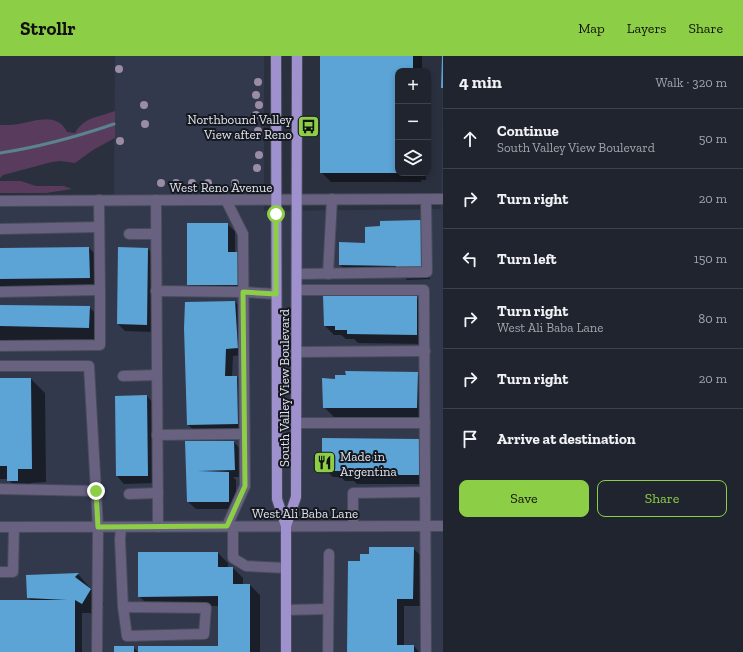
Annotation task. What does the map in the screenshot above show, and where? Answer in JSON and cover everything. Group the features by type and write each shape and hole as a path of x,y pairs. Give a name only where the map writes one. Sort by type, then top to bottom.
{"main road":[{"name":"South Valley View Boulevard","path":"276,56 277,499 286,526 286,652"},
{"name":"South Valley View Boulevard","path":"286,526 296,497 297,56"}],"street":[{"path":"328,274 332,199"},
{"path":"297,274 427,272 426,199"},
{"name":"West Reno Avenue","path":"0,201 443,199"},
{"path":"0,346 100,345 99,200"},
{"path":"156,200 158,526"},
{"path":"226,200 243,234 245,486 230,526 234,558 246,566 286,568"},
{"path":"0,228 99,227"},
{"path":"129,234 156,234"},
{"path":"0,292 100,290"},
{"path":"297,290 424,290 426,652"},
{"path":"156,291 276,294"},
{"path":"297,352 425,351"},
{"path":"0,366 89,366 98,527 97,652"},
{"path":"123,376 157,375"},
{"path":"297,423 425,423"},
{"path":"157,435 244,434"},
{"path":"0,490 96,491"},
{"path":"353,526 353,492 426,492"},
{"path":"128,494 158,493"},
{"path":"121,526 120,540 123,608 127,636 204,634 206,608 123,608"},
{"name":"West Ali Baba Lane","path":"0,527 443,526"},
{"path":"0,572 13,572 14,527"},
{"path":"328,554 328,652"},
{"path":"286,610 328,608"}],"shaded area":[{"path":"115,56 264,56 264,211 441,209 443,56 443,652 0,652 0,201 114,200"},
{"path":"115,111 115,138 93,150 75,163 60,161 52,162 3,175 0,178 0,125 17,124 46,119 58,122 67,132 75,133 87,121"},
{"path":"0,181 21,181 36,186 64,186 72,189 46,193 0,193"}],"building":[{"path":"320,56 413,56 413,68 395,68 395,173 320,173"},
{"path":"442,56 443,88 441,88"},
{"path":"421,220 421,270 396,270 396,266 339,265 339,242 365,243 365,227 380,226 380,221"},
{"path":"187,223 228,223 228,252 238,252 238,285 187,285"},
{"path":"89,247 90,278 0,279 0,248"},
{"path":"118,247 148,248 147,325 117,324"},
{"path":"323,295 417,296 417,335 347,334 347,330 335,330 335,326 324,326"},
{"path":"235,301 238,348 226,349 225,376 237,376 238,424 187,425 184,328 185,302"},
{"path":"0,305 90,306 89,328 0,326"},
{"path":"345,371 418,372 417,408 323,408 322,378 335,379 335,375 346,375"},
{"path":"0,378 31,378 32,469 18,469 18,481 7,481 7,466 0,466"},
{"path":"147,395 148,476 116,476 115,396"},
{"path":"322,438 419,439 419,475 346,475 346,471 334,471 334,467 322,467"},
{"path":"185,441 234,441 235,470 198,471 229,472 229,502 187,502"},
{"path":"369,547 414,547 413,599 397,599 397,645 414,645 414,652 347,652 348,561 360,561 360,554 369,554"},
{"path":"138,552 218,552 218,567 233,567 233,584 250,584 250,652 138,652 138,646 218,646 218,596 138,597"},
{"path":"79,573 75,577 91,589 82,604 75,600 75,652 0,652 0,600 67,600 27,598 26,575"},
{"path":"114,646 134,646 134,652 114,652"}],"waterway":[{"path":"0,153 57,141 114,124"}],"place":[{"name":"Northbound Valley View after Reno","path":"308,126"},
{"name":"Made in Argentina","path":"325,463"}],"route":[{"path":"96,491 98,527 227,526 245,486 243,292 276,294 276,214"}]}
